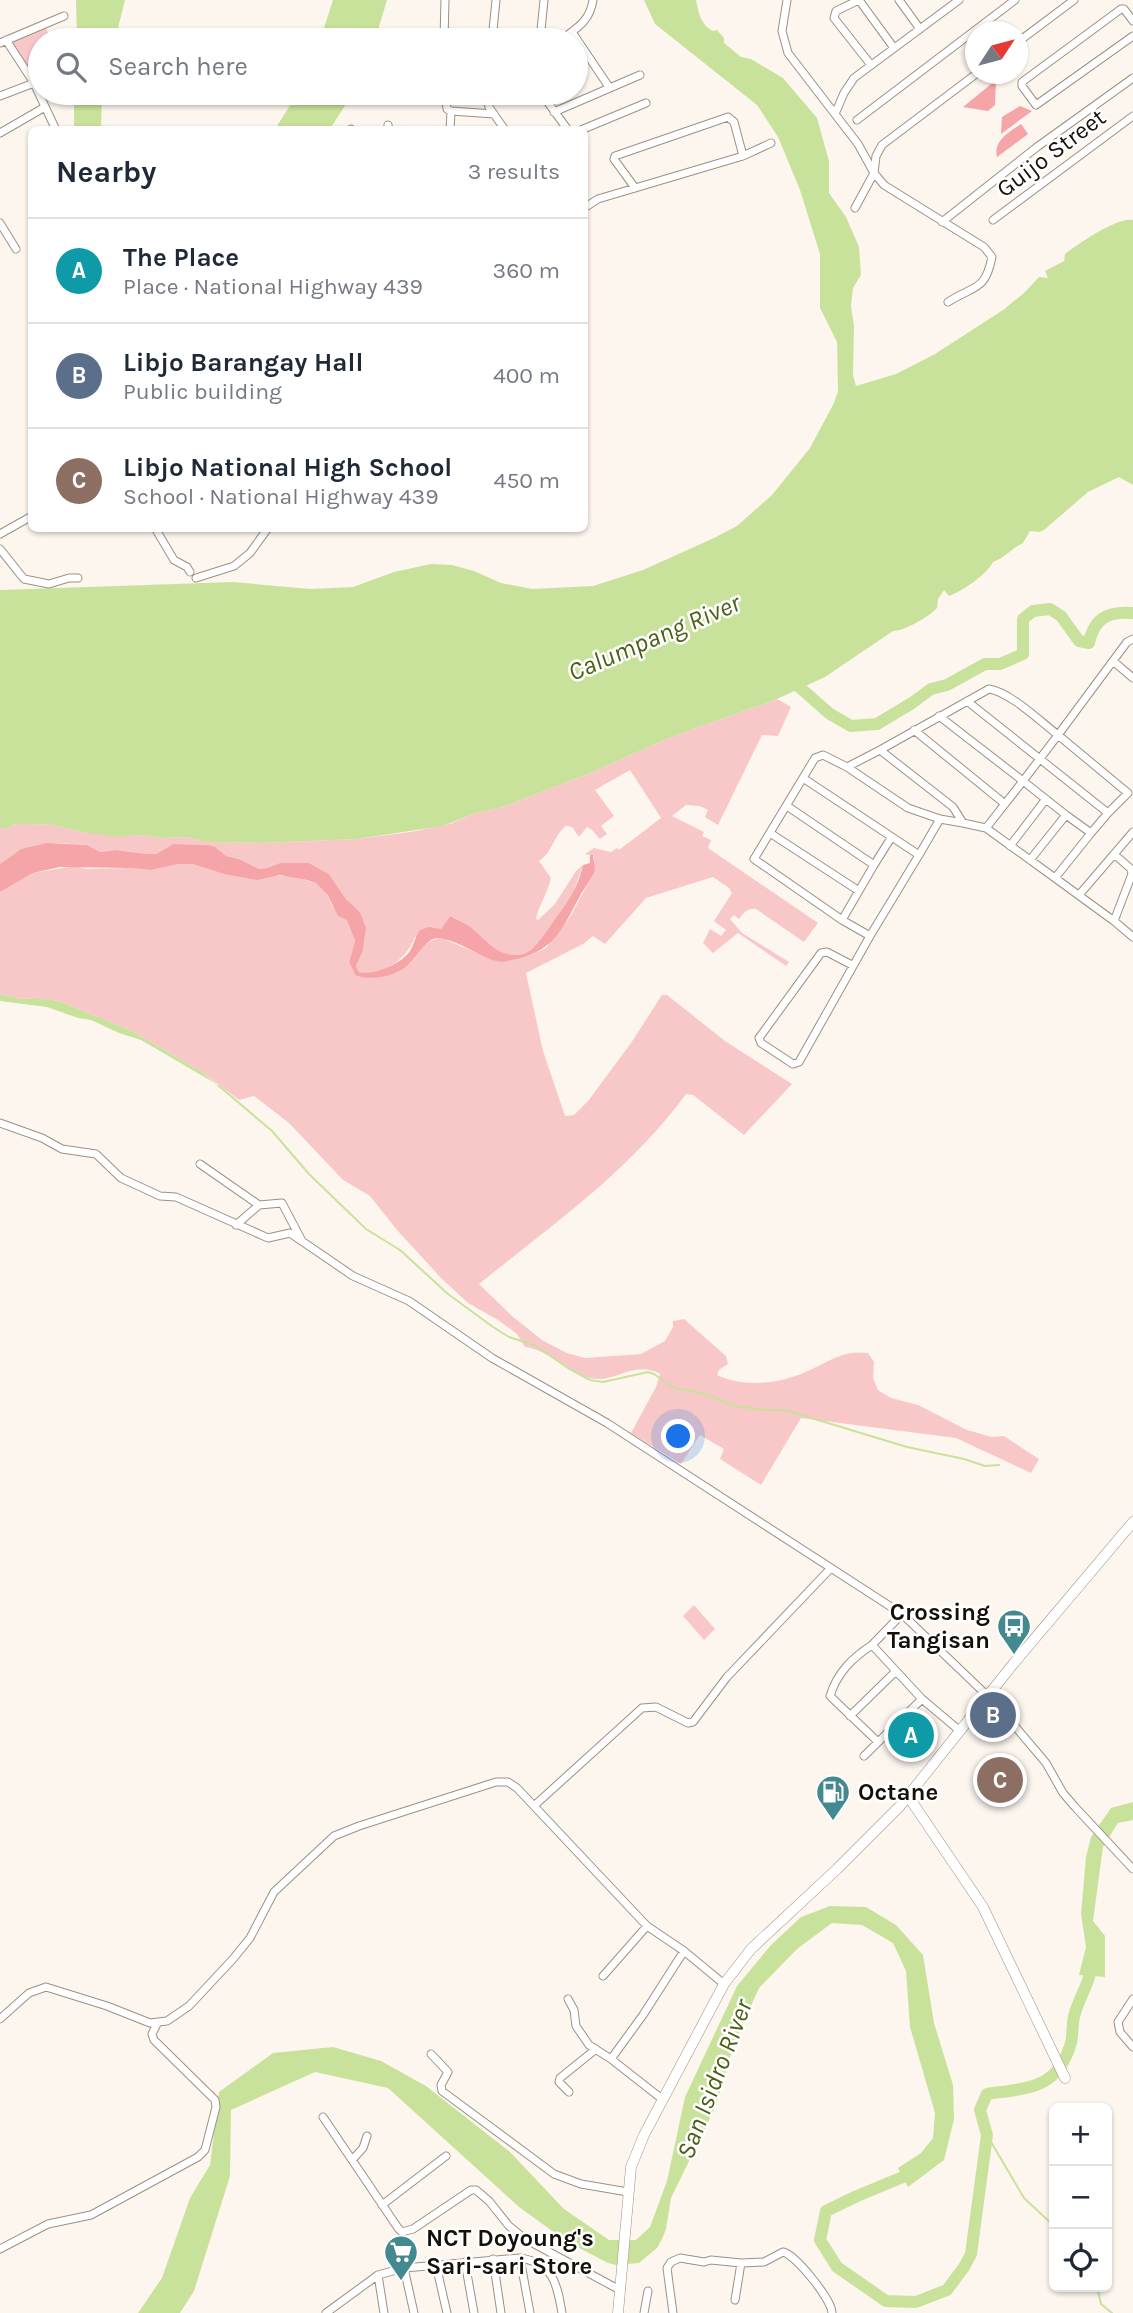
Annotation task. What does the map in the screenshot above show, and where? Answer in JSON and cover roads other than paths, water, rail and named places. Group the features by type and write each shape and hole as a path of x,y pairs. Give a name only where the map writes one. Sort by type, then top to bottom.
{"main road":[{"path":"618,2313 632,2167 662,2099 724,1984 751,1949 837,1869 908,1796 987,1696 1133,1522"},
{"path":"908,1796 983,1907 1065,2078"}],"street":[{"path":"444,28 445,0"},
{"path":"493,28 496,0"},
{"path":"541,28 544,0"},
{"path":"577,28 592,11 593,0"},
{"path":"787,0 782,31 788,53 858,144 874,173 884,185 984,247 992,257 983,283 948,302"},
{"path":"872,65 834,18 836,11 859,0 894,48"},
{"path":"899,0 920,29"},
{"path":"939,0 946,9"},
{"path":"835,114 849,84 959,0"},
{"path":"858,120 1015,0"},
{"path":"1028,34 1074,0"},
{"path":"1132,19 1121,9 1022,82 1022,86 1036,105 1133,36"},
{"path":"36,28 64,16"},
{"path":"28,31 3,42 28,75"},
{"path":"588,56 609,87"},
{"path":"588,97 640,75"},
{"path":"942,222 1037,147 1133,78"},
{"path":"855,208 874,173 876,156 882,145 965,82"},
{"path":"0,96 28,85"},
{"path":"588,127 646,103"},
{"path":"446,105 451,111 494,114"},
{"path":"489,105 502,126"},
{"path":"549,105 565,126"},
{"path":"554,112 569,105"},
{"path":"0,133 45,107 54,126"},
{"path":"450,126 451,111"},
{"name":"Guijo Street","path":"993,220 1133,116"},
{"path":"635,188 614,159 615,156 728,117 734,122 743,156"},
{"path":"588,205 598,199 743,156 771,143"},
{"path":"0,223 16,248"},
{"path":"0,534 28,518"},
{"path":"157,532 174,559 187,567 193,575 234,566 250,552 265,532"},
{"path":"0,549 24,579 49,584 78,578"},
{"path":"986,828 1127,642 1133,639"},
{"path":"1113,661 1133,678"},
{"path":"848,767 989,689 994,690 1058,735 1130,795 1108,813 1055,878"},
{"path":"967,701 1108,813"},
{"path":"939,716 1091,833"},
{"path":"914,730 1005,804"},
{"path":"880,750 953,807 963,823"},
{"path":"870,936 842,920 754,859 811,763 819,755 848,767 908,808 940,819 986,828 1133,937"},
{"path":"803,778 919,855"},
{"path":"1010,846 1046,799"},
{"path":"787,806 874,864"},
{"path":"1030,860 1066,815"},
{"path":"852,965 827,952 821,953 759,1038 761,1042 793,1064 799,1062 852,965 940,819"},
{"path":"770,833 859,891"},
{"path":"1079,895 1133,833"},
{"path":"842,920 891,838"},
{"path":"1114,854 1131,869 1132,874 1114,921"},
{"path":"0,1123 62,1149 96,1154 121,1178 160,1196 177,1197 268,1238 290,1233 353,1276 409,1301 492,1358 607,1423 902,1614 987,1696 1046,1763 1063,1793 1088,1823 1133,1869"},
{"path":"200,1164 259,1205 284,1205 302,1241"},
{"path":"236,1225 259,1205"},
{"path":"535,1805 642,1708 656,1707 688,1723 693,1722 727,1677 831,1568"},
{"path":"878,1742 830,1696 835,1679 845,1667 872,1645 902,1614"},
{"path":"872,1645 922,1699 960,1731"},
{"path":"850,1716 896,1671"},
{"path":"864,1756 922,1699"},
{"path":"0,2019 29,1993 46,1987 107,2006 143,2021 157,2024 167,2021 190,2006 243,1947 274,1892 334,1836 496,1782 508,1782 517,1788 647,1926 684,1951 724,1984"},
{"path":"603,1976 647,1926"},
{"path":"611,2059 684,1951"},
{"path":"568,1999 580,2033 589,2045 662,2099"},
{"path":"1133,1999 1118,2022 1120,2032 1133,2047"},
{"path":"0,2249 48,2224 91,2215 148,2186 198,2157 205,2150 216,2107 215,2100 154,2040 152,2034 157,2024"},
{"path":"569,2092 559,2080 596,2049"},
{"path":"431,2054 448,2072 441,2085 442,2091 554,2174 581,2184 628,2192"},
{"path":"323,2117 398,2228 405,2232 413,2229 471,2190 476,2190 489,2201 509,2226 525,2239 620,2290"},
{"path":"352,2160 363,2148 367,2136"},
{"path":"382,2204 446,2156"},
{"path":"673,2313 667,2268 671,2262 680,2258 704,2262 764,2262 783,2252 789,2254 831,2304 832,2313"},
{"path":"520,2258 530,2313"},
{"path":"326,2313 379,2275 404,2268 520,2258 536,2260 547,2268 552,2276 562,2313"},
{"path":"493,2259 501,2313"},
{"path":"465,2262 474,2313"},
{"path":"735,2300 741,2263"},
{"path":"436,2265 447,2313"},
{"path":"404,2268 414,2313"},
{"path":"379,2275 384,2313"},
{"path":"644,2313 648,2291"}],"water":[{"path":"76,0 125,0 118,28 77,28"},
{"path":"333,0 387,0 379,28 324,28"},
{"name":"Calumpang River","path":"644,0 696,0 705,25 713,31 717,30 724,38 724,43 741,57 751,59 783,78 817,118 829,161 829,193 846,217 859,247 861,275 853,288 851,306 854,326 853,375 856,386 896,374 935,354 1003,310 1039,277 1048,278 1045,271 1064,261 1065,254 1079,244 1117,223 1133,220 1133,485 1119,477 1088,492 1044,530 1030,531 1023,543 993,562 986,572 967,586 949,596 944,590 938,599 937,608 928,615 910,626 893,631 825,677 777,699 669,738 588,774 503,807 473,814 443,826 357,839 263,843 209,842 186,837 141,835 117,837 53,825 15,824 9,828 0,828 0,590 233,582 310,589 353,587 394,572 431,564 452,565 501,583 532,589 593,586 643,570 737,526 772,495 810,448 838,391 837,342 820,308 820,254 800,190 778,137 757,105 655,24"},
{"path":"74,105 102,105 101,126 74,126"},
{"path":"290,105 345,105 332,126 277,126"},
{"path":"0,994 21,999 59,1001 132,1031 202,1072 231,1096 213,1082 141,1040 91,1020 47,1007 0,1001"},
{"path":"1133,1802 1133,1820 1118,1823 1103,1847 1093,1921 1105,1936 1105,1977 1079,1975 1086,1947 1081,1914 1086,1857 1091,1837 1111,1808"},
{"path":"830,1906 866,1907 896,1925 923,1955 934,2023 953,2085 954,2119 944,2160 908,2187 898,2168 921,2153 933,2138 935,2113 910,2027 906,1971 893,1943 862,1925 832,1923 797,1949 759,1988 734,2044 716,2106 671,2198 662,2239 657,2248 639,2263 608,2263 566,2241 519,2207 388,2088 315,2072 231,2110 230,2176 194,2291 180,2313 138,2313 162,2278 190,2198 210,2165 219,2092 273,2053 333,2047 381,2061 426,2086 510,2152 564,2209 609,2240 636,2240 650,2227 667,2181 685,2097 737,1986 771,1945 801,1917"}],"waterway":[{"path":"789,678 830,714 851,726 877,724 931,689 947,685 985,664 1000,664 1023,654 1023,619 1033,611 1050,609 1061,616 1079,641 1089,643 1094,627 1104,618 1116,613 1133,613"},
{"path":"219,1086 272,1131 309,1174 366,1229 400,1250 448,1294 509,1337 534,1345 590,1380 603,1382 648,1372 674,1388 705,1394 735,1406 785,1410 907,1447 985,1466 999,1465"},
{"name":"San Isidro River","path":"915,2172 826,2211 820,2240 837,2267 886,2301 916,2302 947,2290 964,2267 971,2254 987,2135 980,2110 987,2094 1027,2088 1048,2079 1057,2071 1071,2042 1074,2017 1088,1981 1091,1961"},
{"path":"987,2135 1024,2198 1049,2221"},
{"path":"1098,2292 1101,2304 1112,2313"}],"place":[{"name":"Crossing Tangisan","path":"1014,1656"},
{"name":"Libjo Barangay Hall","path":"993,1715"},
{"name":"The Place","path":"911,1735"},
{"name":"Libjo National High School","path":"1000,1780"},
{"name":"Octane","path":"833,1822"},
{"name":"NCT Doyoung's Sari-sari Store","path":"401,2282"}]}
